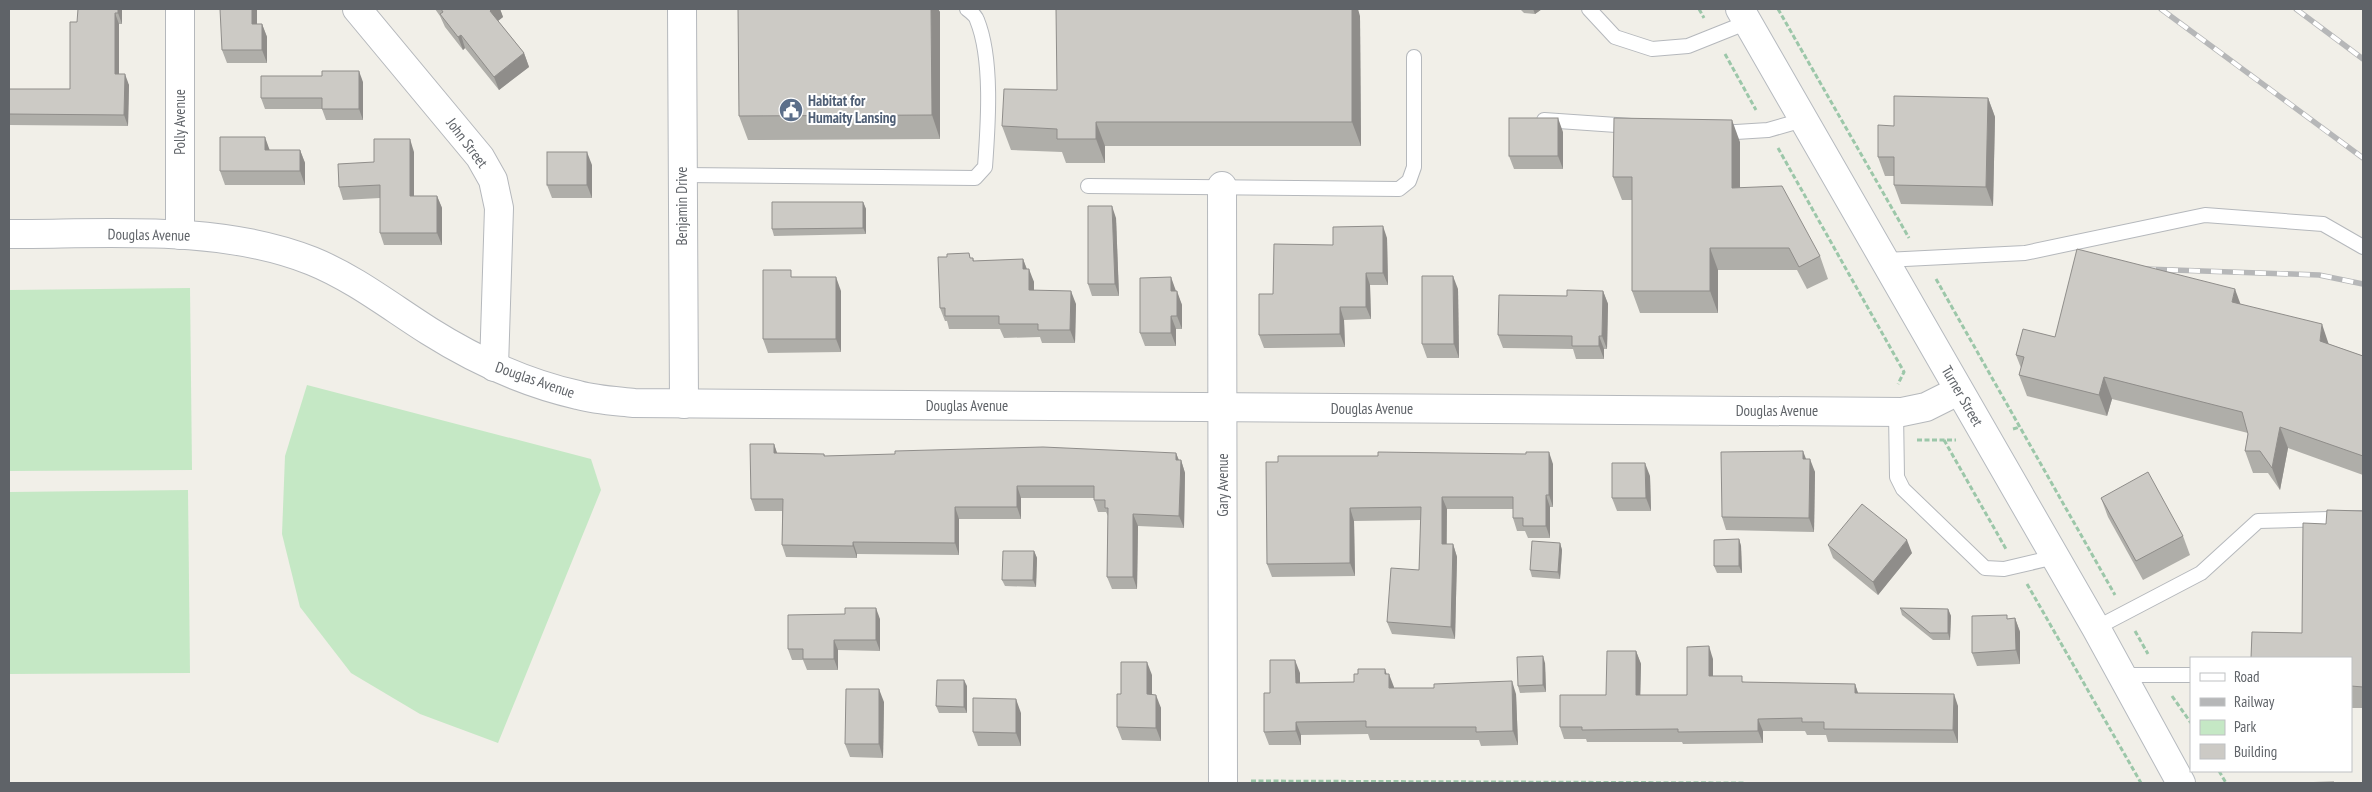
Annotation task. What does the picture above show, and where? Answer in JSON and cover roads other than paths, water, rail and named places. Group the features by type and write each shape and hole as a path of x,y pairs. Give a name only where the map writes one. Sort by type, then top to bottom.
{"street":[{"name":"Polly Avenue","path":"180,9 180,235"},
{"name":"John Street","path":"357,9 480,157 493,180 499,208 494,367"},
{"name":"Benjamin Drive","path":"682,9 684,404"},
{"name":"Turner Street","path":"1744,16 2096,628 2181,783"},
{"name":"Gary Avenue","path":"1222,186 1223,782"},
{"name":"Douglas Avenue","path":"9,234 180,235 227,239 270,248 313,261 362,288 431,332 494,367 580,396 634,403 1223,408 1896,399 1926,407 1958,391"}],"lane":[{"path":"682,175 975,178 985,168 988,120 985,48 977,19 967,9"},
{"path":"1589,9 1615,37 1652,49 1688,46 1714,36 1744,16"},
{"path":"1088,186 1399,189 1409,181 1414,167 1414,57"},
{"path":"1544,120 1647,126"},
{"path":"1703,132 1731,134 1768,130 1803,120"},
{"path":"1886,260 2025,253 2205,215 2324,224 2363,247"},
{"path":"1896,399 1898,477 1903,489 1985,568 2004,569 2055,557"},
{"path":"2096,628 2201,573 2258,521 2363,518"},
{"path":"2122,675 2190,675"}],"railway":[{"path":"2161,9 2363,158"},
{"path":"2296,9 2363,59"},
{"path":"2145,269 2319,275 2363,284"}],"place":[{"name":"Habitat for Humaity Lansing","path":"791,110"}]}
